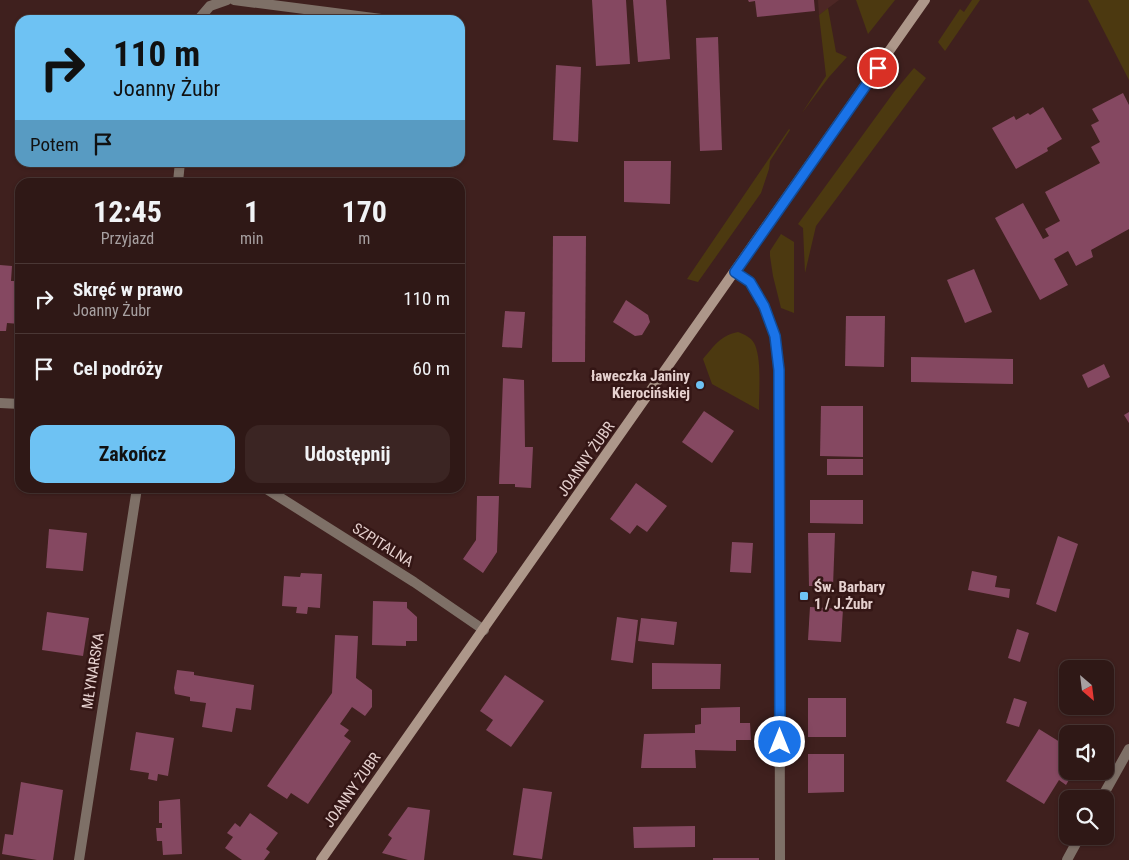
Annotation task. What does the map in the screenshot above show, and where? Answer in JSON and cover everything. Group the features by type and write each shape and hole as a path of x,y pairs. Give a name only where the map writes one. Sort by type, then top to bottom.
{"street":[{"path":"202,15 210,6 227,0"},
{"path":"234,0 350,15"},
{"name":"JOANNY ŻUBR","path":"321,860 925,0"},
{"path":"735,272 750,282 764,306 775,336 779,370 780,860"},
{"path":"0,403 15,404"},
{"name":"MŁYNARSKA","path":"79,860 136,493"},
{"name":"SZPITALNA","path":"273,493 414,582 484,630"},
{"path":"1106,790 1129,749"},
{"path":"1066,860 1075,845"}],"shaded area":[{"path":"818,0 839,0 819,15"},
{"path":"856,0 895,0 868,34"},
{"path":"972,0 980,0 945,51 938,42 960,9 964,12"},
{"path":"1088,0 1129,0 1129,80"},
{"path":"828,8 836,52 847,57 829,77 802,113 826,76 819,15"},
{"path":"914,68 926,78 816,226 805,273 803,228 798,224 894,92"},
{"path":"789,129 770,161 761,193 698,282 687,279"},
{"path":"781,234 794,242 794,313 781,308 773,276 770,251"},
{"path":"738,332 751,339 757,349 760,375 759,410 712,384 703,359 722,338"}],"building":[{"path":"592,0 626,0 630,64 596,66"},
{"path":"633,0 666,0 670,59 638,62"},
{"path":"748,0 814,0 815,11 757,17 755,1 749,2"},
{"path":"718,37 722,150 700,151 696,38"},
{"path":"556,65 581,67 578,142 553,140"},
{"path":"1123,93 1129,105 1129,229 1091,250 1093,257 1076,266 1068,251 1054,259 1068,285 1040,300 995,218 1023,203 1043,239 1049,236 1045,229 1060,221 1045,192 1100,163 1091,147 1100,142 1091,125 1099,121 1092,109"},
{"path":"1043,107 1062,139 1047,148 1048,151 1016,169 992,128 1014,116 1016,120 1028,113 1030,115"},
{"path":"624,161 671,161 670,204 624,202"},
{"path":"553,236 586,236 585,362 552,362"},
{"path":"0,265 12,266 11,281 15,281 15,324 7,323 6,331 0,331"},
{"path":"974,269 992,312 965,323 947,280"},
{"path":"626,300 648,315 650,322 642,335 635,336 613,322"},
{"path":"505,311 525,312 522,348 502,347"},
{"path":"846,316 885,316 884,367 845,366"},
{"path":"911,357 1013,359 1013,384 911,382"},
{"path":"1104,364 1110,377 1088,388 1082,375"},
{"path":"503,378 524,380 525,447 533,447 531,488 515,487 515,484 499,484"},
{"path":"821,406 863,406 863,457 820,456"},
{"path":"704,411 734,431 712,463 682,442"},
{"path":"1129,412 1129,423 1124,415"},
{"path":"827,459 863,459 863,475 827,475"},
{"path":"636,483 667,506 647,532 637,525 630,534 610,519"},
{"path":"477,496 499,496 497,552 483,573 463,559 476,540"},
{"path":"810,500 863,500 863,524 810,523"},
{"path":"49,529 87,533 83,571 46,568"},
{"path":"808,533 835,533 833,586 809,586"},
{"path":"1058,536 1078,544 1056,612 1036,604"},
{"path":"732,542 753,543 751,573 730,572"},
{"path":"972,571 997,576 995,587 1010,589 1009,598 968,590"},
{"path":"301,573 322,574 320,608 308,607 307,614 296,613 297,607 282,606 284,576 300,577"},
{"path":"373,601 407,602 407,608 417,617 417,641 406,641 406,646 372,645"},
{"path":"810,607 843,609 841,642 808,640"},
{"path":"47,612 89,618 83,656 42,650"},
{"path":"617,617 638,620 633,663 611,660"},
{"path":"641,618 677,622 674,645 638,641"},
{"path":"1017,629 1029,633 1020,662 1008,658"},
{"path":"335,635 358,636 356,678 372,690 372,707 365,716 352,707 340,724 349,730 344,736 351,741 308,804 291,793 287,799 267,786 332,693"},
{"path":"652,663 721,664 720,689 652,689"},
{"path":"177,670 194,672 194,675 254,685 251,710 236,708 232,732 202,727 206,703 190,701 190,697 175,694"},
{"path":"505,675 544,701 511,747 486,730 493,720 480,711"},
{"path":"808,698 846,698 846,737 808,737"},
{"path":"1014,698 1027,702 1019,727 1006,723"},
{"path":"740,707 740,723 750,723 751,740 736,740 736,751 695,750 696,768 641,768 644,734 695,733 695,725 701,724 701,708"},
{"path":"1039,729 1059,741 1059,780 1044,804 1006,781"},
{"path":"136,732 174,738 168,776 158,774 157,781 148,779 149,773 130,770"},
{"path":"808,754 844,754 844,792 808,793"},
{"path":"1059,780 1069,780 1066,785"},
{"path":"21,782 63,790 53,860 37,860 2,854 5,834 13,835"},
{"path":"523,788 552,792 542,859 513,855"},
{"path":"180,799 182,854 163,855 162,841 157,841 156,828 162,828 162,823 159,823 159,801"},
{"path":"408,807 430,810 424,860 408,860 382,853 392,838 388,835"},
{"path":"250,813 278,833 266,849 270,852 264,860 242,860 225,848 233,837 227,833 235,823 240,827"},
{"path":"695,826 695,847 634,848 633,827"},
{"path":"713,858 759,858 759,860 713,860"}],"place":[{"name":"ławeczka Janiny Kierocińskiej","path":"700,385"},
{"name":"Św. Barbary 1 / J.Żubr","path":"804,596"}],"route":[{"path":"780,742 779,370 775,336 764,306 750,282 735,272 878,68"}]}
